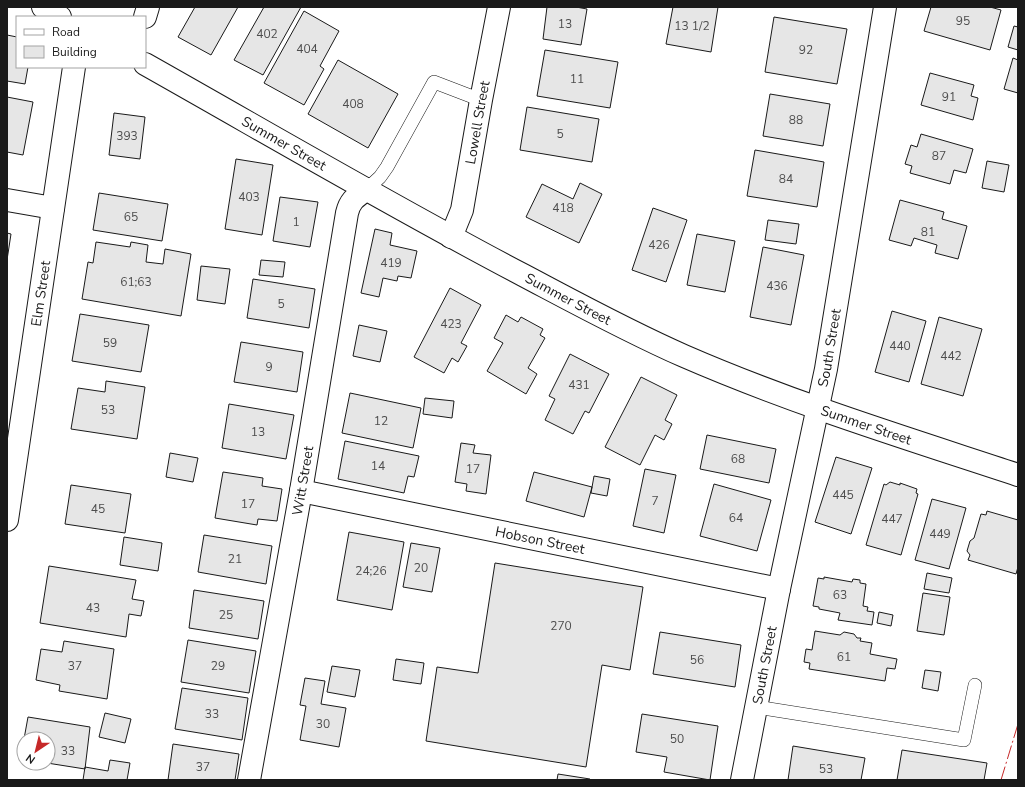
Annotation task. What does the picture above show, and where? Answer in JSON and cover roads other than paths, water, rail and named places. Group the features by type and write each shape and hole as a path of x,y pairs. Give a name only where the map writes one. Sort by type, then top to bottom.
{"street":[{"path":"43,7 58,16"},
{"name":"Lowell Street","path":"451,237 462,210 499,7"},
{"name":"South Street","path":"742,780 779,589 818,408 885,7"},
{"name":"Summer Street","path":"146,65 451,237 612,322 682,356 818,408 1018,475"},
{"name":"Elm Street","path":"7,520 74,68"},
{"name":"Witt Street","path":"249,780 301,491 347,213 350,203 357,196 367,190"},
{"path":"7,200 53,208"},
{"name":"Hobson Street","path":"301,491 779,589"}],"lane":[{"path":"367,190 380,177 387,167 434,82 481,100"},
{"path":"756,707 964,740 975,685"}]}
